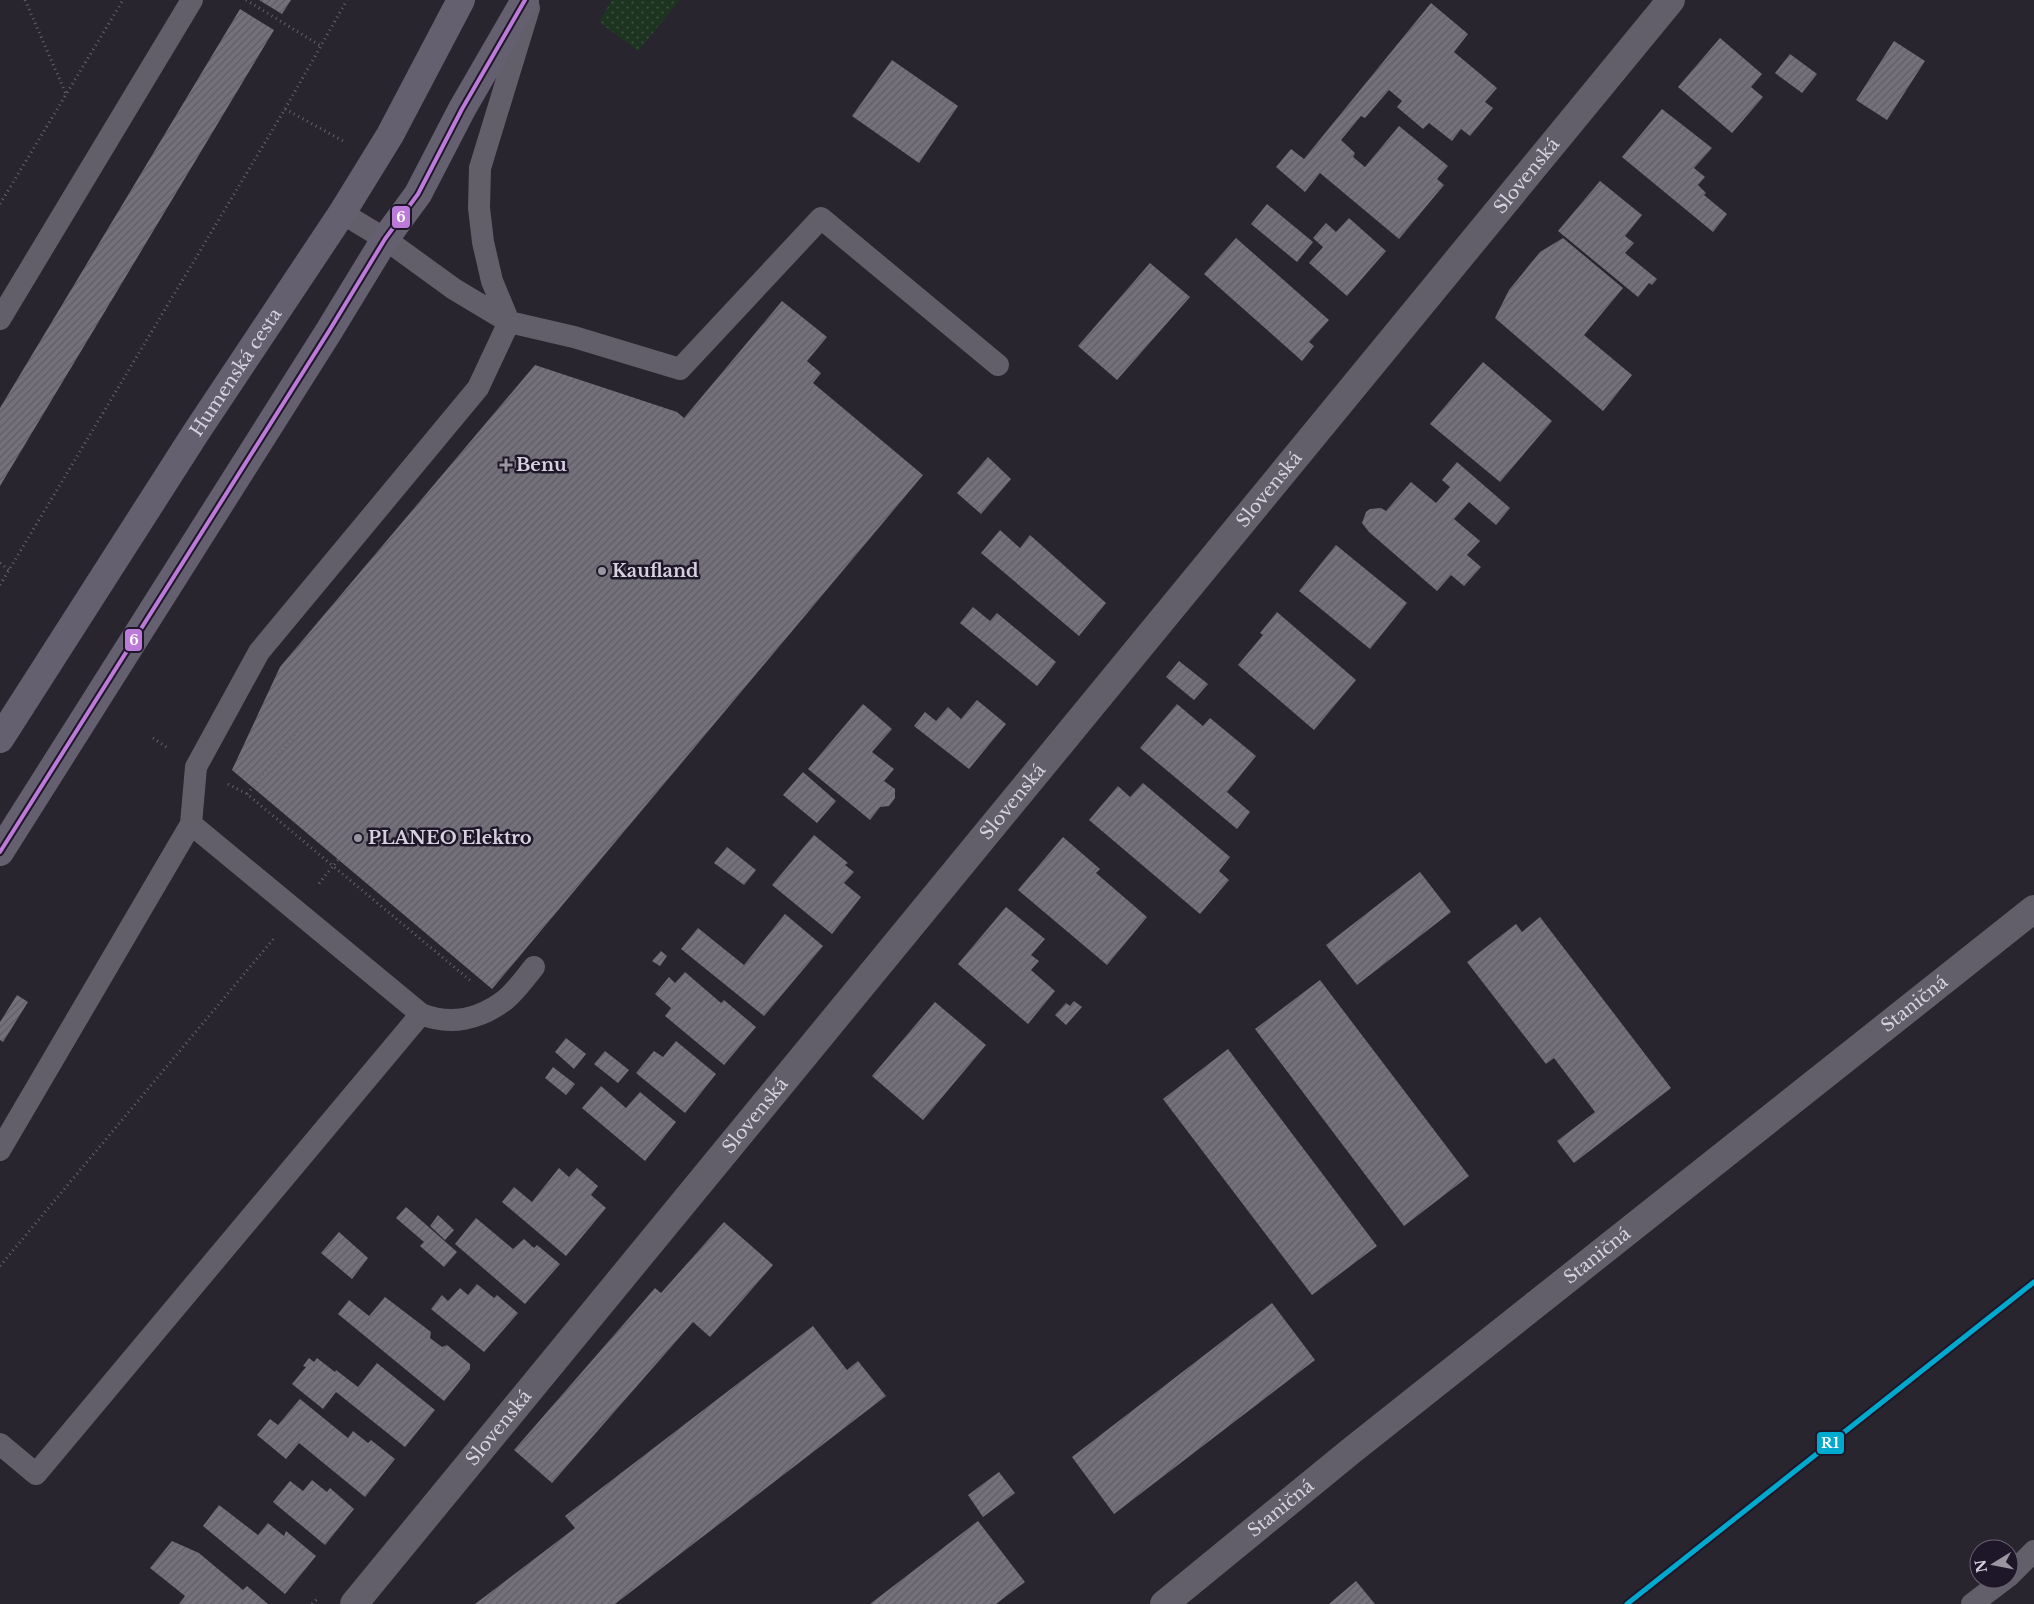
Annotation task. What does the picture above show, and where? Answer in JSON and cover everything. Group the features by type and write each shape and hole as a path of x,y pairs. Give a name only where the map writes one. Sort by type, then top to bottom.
{"main road":[{"name":"Humenská cesta","path":"0,739 195,434 342,213 390,134 461,0"},
{"path":"0,852 385,240 418,194 462,109 525,0"}],"street":[{"name":"Slovenská","path":"354,1604 1671,0"},
{"name":"Staničná","path":"1164,1604 1351,1451 2034,909"}],"lane":[{"path":"0,319 192,0"},
{"path":"0,1150 191,824 196,766 258,652 478,388 509,322 492,281 483,242 479,208 480,168 531,0"},
{"path":"342,213 385,240 454,289 509,322 574,337 680,368 821,218 998,365"},
{"path":"191,824 421,1014 437,1020 473,1018 505,1000 534,967"},
{"path":"0,1444 36,1474 421,1014"},
{"path":"2019,1566 2034,1551"},
{"path":"1972,1604 1992,1589"}],"path":[{"path":"25,0 66,95"},
{"path":"0,204 123,0"},
{"path":"246,0 321,46"},
{"path":"0,585 286,109 347,0"},
{"path":"286,109 347,144"},
{"path":"0,563 9,570"},
{"path":"247,794 301,727"},
{"path":"153,738 196,766 247,794 498,1004"},
{"path":"0,1266 338,860"}],"green space":[{"path":"612,0 680,0 638,51 599,22"}],"building":[{"path":"259,0 291,0 282,14"},
{"path":"1431,3 1468,34 1454,52 1497,88 1485,102 1493,108 1470,136 1461,129 1452,141 1429,123 1423,129 1397,107 1402,101 1389,90 1365,118 1361,116 1341,140 1355,153 1353,157 1365,167 1399,126 1448,166 1437,179 1444,185 1399,239 1320,173 1305,192 1276,167 1291,149 1304,159"},
{"path":"240,9 274,30 0,486 0,408"},
{"path":"1720,38 1762,74 1751,87 1763,97 1732,133 1678,87"},
{"path":"1894,41 1925,61 1887,120 1856,100"},
{"path":"1790,54 1817,74 1802,93 1775,73"},
{"path":"892,60 958,106 919,163 852,116"},
{"path":"1662,109 1712,148 1694,168 1705,177 1698,185 1706,193 1704,195 1727,214 1713,232 1622,157"},
{"path":"1600,181 1642,215 1625,236 1634,243 1625,253 1657,279 1652,285 1649,283 1638,297 1558,231"},
{"path":"1267,204 1313,242 1297,262 1251,224"},
{"path":"1349,218 1386,251 1347,296 1309,263 1323,247 1313,238 1326,223 1336,232"},
{"path":"1236,238 1329,320 1309,342 1314,346 1302,361 1204,274"},
{"path":"1563,238 1623,288 1584,335 1632,375 1603,411 1495,318 1509,290 1540,252"},
{"path":"1150,263 1190,297 1117,380 1078,346"},
{"name":"Kaufland","path":"782,301 827,337 807,361 821,373 813,383 923,475 492,989 232,770 280,667 535,365 677,412 684,418"},
{"path":"1483,362 1552,421 1500,482 1430,424"},
{"path":"988,457 1011,479 981,514 957,493"},
{"path":"1457,462 1510,508 1496,525 1469,502 1454,519 1480,541 1467,555 1481,567 1464,586 1451,575 1437,591 1369,532 1362,523 1366,512 1370,509 1381,508 1386,511 1411,482 1436,503 1450,487 1442,480"},
{"path":"1000,530 1020,548 1030,535 1106,603 1079,636 981,553"},
{"path":"1336,545 1407,603 1370,649 1299,591"},
{"path":"973,607 990,621 997,613 1056,662 1037,686 960,623"},
{"path":"1277,612 1356,680 1314,730 1238,665 1263,635 1260,633"},
{"path":"1179,661 1208,684 1194,700 1166,677"},
{"path":"977,700 1006,724 969,769 914,726 925,712 936,721 948,707 961,719"},
{"path":"863,704 892,729 872,752 894,769 884,781 895,789 895,798 889,806 880,807 870,820 808,769"},
{"path":"1177,704 1203,726 1210,718 1256,756 1227,792 1250,812 1237,829 1140,748"},
{"path":"803,772 836,801 817,823 783,795"},
{"path":"1143,783 1230,857 1219,871 1229,880 1200,914 1089,820 1118,786 1130,797"},
{"path":"814,835 848,863 845,865 854,872 844,883 861,897 832,934 772,885"},
{"path":"1063,837 1100,869 1096,873 1147,917 1107,965 1018,890"},
{"path":"727,847 756,870 744,885 714,863"},
{"path":"1420,872 1451,912 1357,985 1326,945"},
{"path":"1006,907 1045,939 1031,955 1039,961 1031,970 1055,991 1028,1024 958,964"},
{"path":"785,914 823,946 764,1016 681,949 698,928 744,965"},
{"path":"1540,917 1671,1088 1574,1163 1557,1141 1595,1112 1554,1058 1546,1064 1467,962 1516,924 1522,932"},
{"path":"661,951 667,956 660,966 652,961"},
{"path":"685,972 721,1003 724,1000 756,1027 724,1065 665,1016 671,1008 655,994 669,977 675,983"},
{"path":"1320,980 1469,1176 1404,1226 1255,1029"},
{"path":"17,995 28,1002 3,1042 0,1040 0,1022"},
{"path":"1074,1001 1082,1007 1066,1025 1055,1015 1066,1003 1070,1006"},
{"path":"935,1002 986,1045 923,1120 872,1076"},
{"path":"566,1038 586,1054 574,1069 555,1052"},
{"path":"676,1041 716,1074 685,1113 636,1073 654,1051 663,1057"},
{"path":"1228,1049 1377,1246 1312,1295 1163,1099"},
{"path":"605,1051 629,1070 618,1083 594,1064"},
{"path":"553,1067 575,1084 566,1095 545,1078"},
{"path":"601,1086 626,1108 640,1092 676,1122 645,1161 582,1108"},
{"path":"559,1168 569,1177 577,1168 598,1186 591,1195 606,1208 566,1256 502,1202 514,1187 532,1202"},
{"path":"406,1207 457,1252 444,1267 420,1246 424,1242 396,1218"},
{"path":"438,1215 454,1230 445,1240 430,1226"},
{"path":"476,1218 513,1249 524,1239 534,1248 537,1245 560,1264 525,1304 455,1244"},
{"path":"724,1222 773,1265 710,1337 693,1322 552,1483 514,1450 655,1288 661,1293"},
{"path":"339,1232 368,1258 352,1279 321,1253"},
{"path":"477,1284 494,1298 497,1295 518,1313 484,1352 431,1309 442,1295 448,1301 460,1288 468,1295"},
{"path":"385,1297 431,1332 430,1338 442,1347 447,1345 470,1364 470,1369 444,1401 338,1314 349,1300 369,1316"},
{"path":"1272,1303 1315,1360 1114,1514 1072,1457"},
{"path":"813,1326 847,1370 858,1361 886,1396 615,1604 475,1604 575,1528 565,1516"},
{"path":"309,1358 314,1362 317,1358 358,1387 377,1363 435,1410 405,1447 336,1392 323,1409 292,1384 306,1367 303,1366"},
{"path":"300,1399 348,1438 353,1431 368,1443 371,1440 395,1459 365,1497 299,1443 286,1459 257,1435 270,1419 278,1425"},
{"path":"999,1472 1015,1493 983,1517 968,1495"},
{"path":"312,1480 327,1492 330,1488 354,1509 325,1545 273,1502 290,1481 303,1491"},
{"path":"219,1505 258,1535 268,1523 284,1536 286,1531 316,1556 285,1594 203,1526"},
{"path":"978,1521 1025,1582 996,1604 870,1604"},
{"path":"172,1541 199,1553 243,1590 247,1586 268,1604 179,1604 185,1596 150,1568"},
{"path":"1356,1581 1375,1604 1329,1604"}],"transit line":[{"name":"6","path":"0,852 329,331 385,239 418,194 462,109 525,0"},
{"name":"R1","path":"1627,1604 2034,1282"}],"place":[{"name":"Benu","path":"506,465"},
{"name":"Kaufland","path":"602,571"},
{"name":"PLANEO Elektro","path":"358,838"}]}
